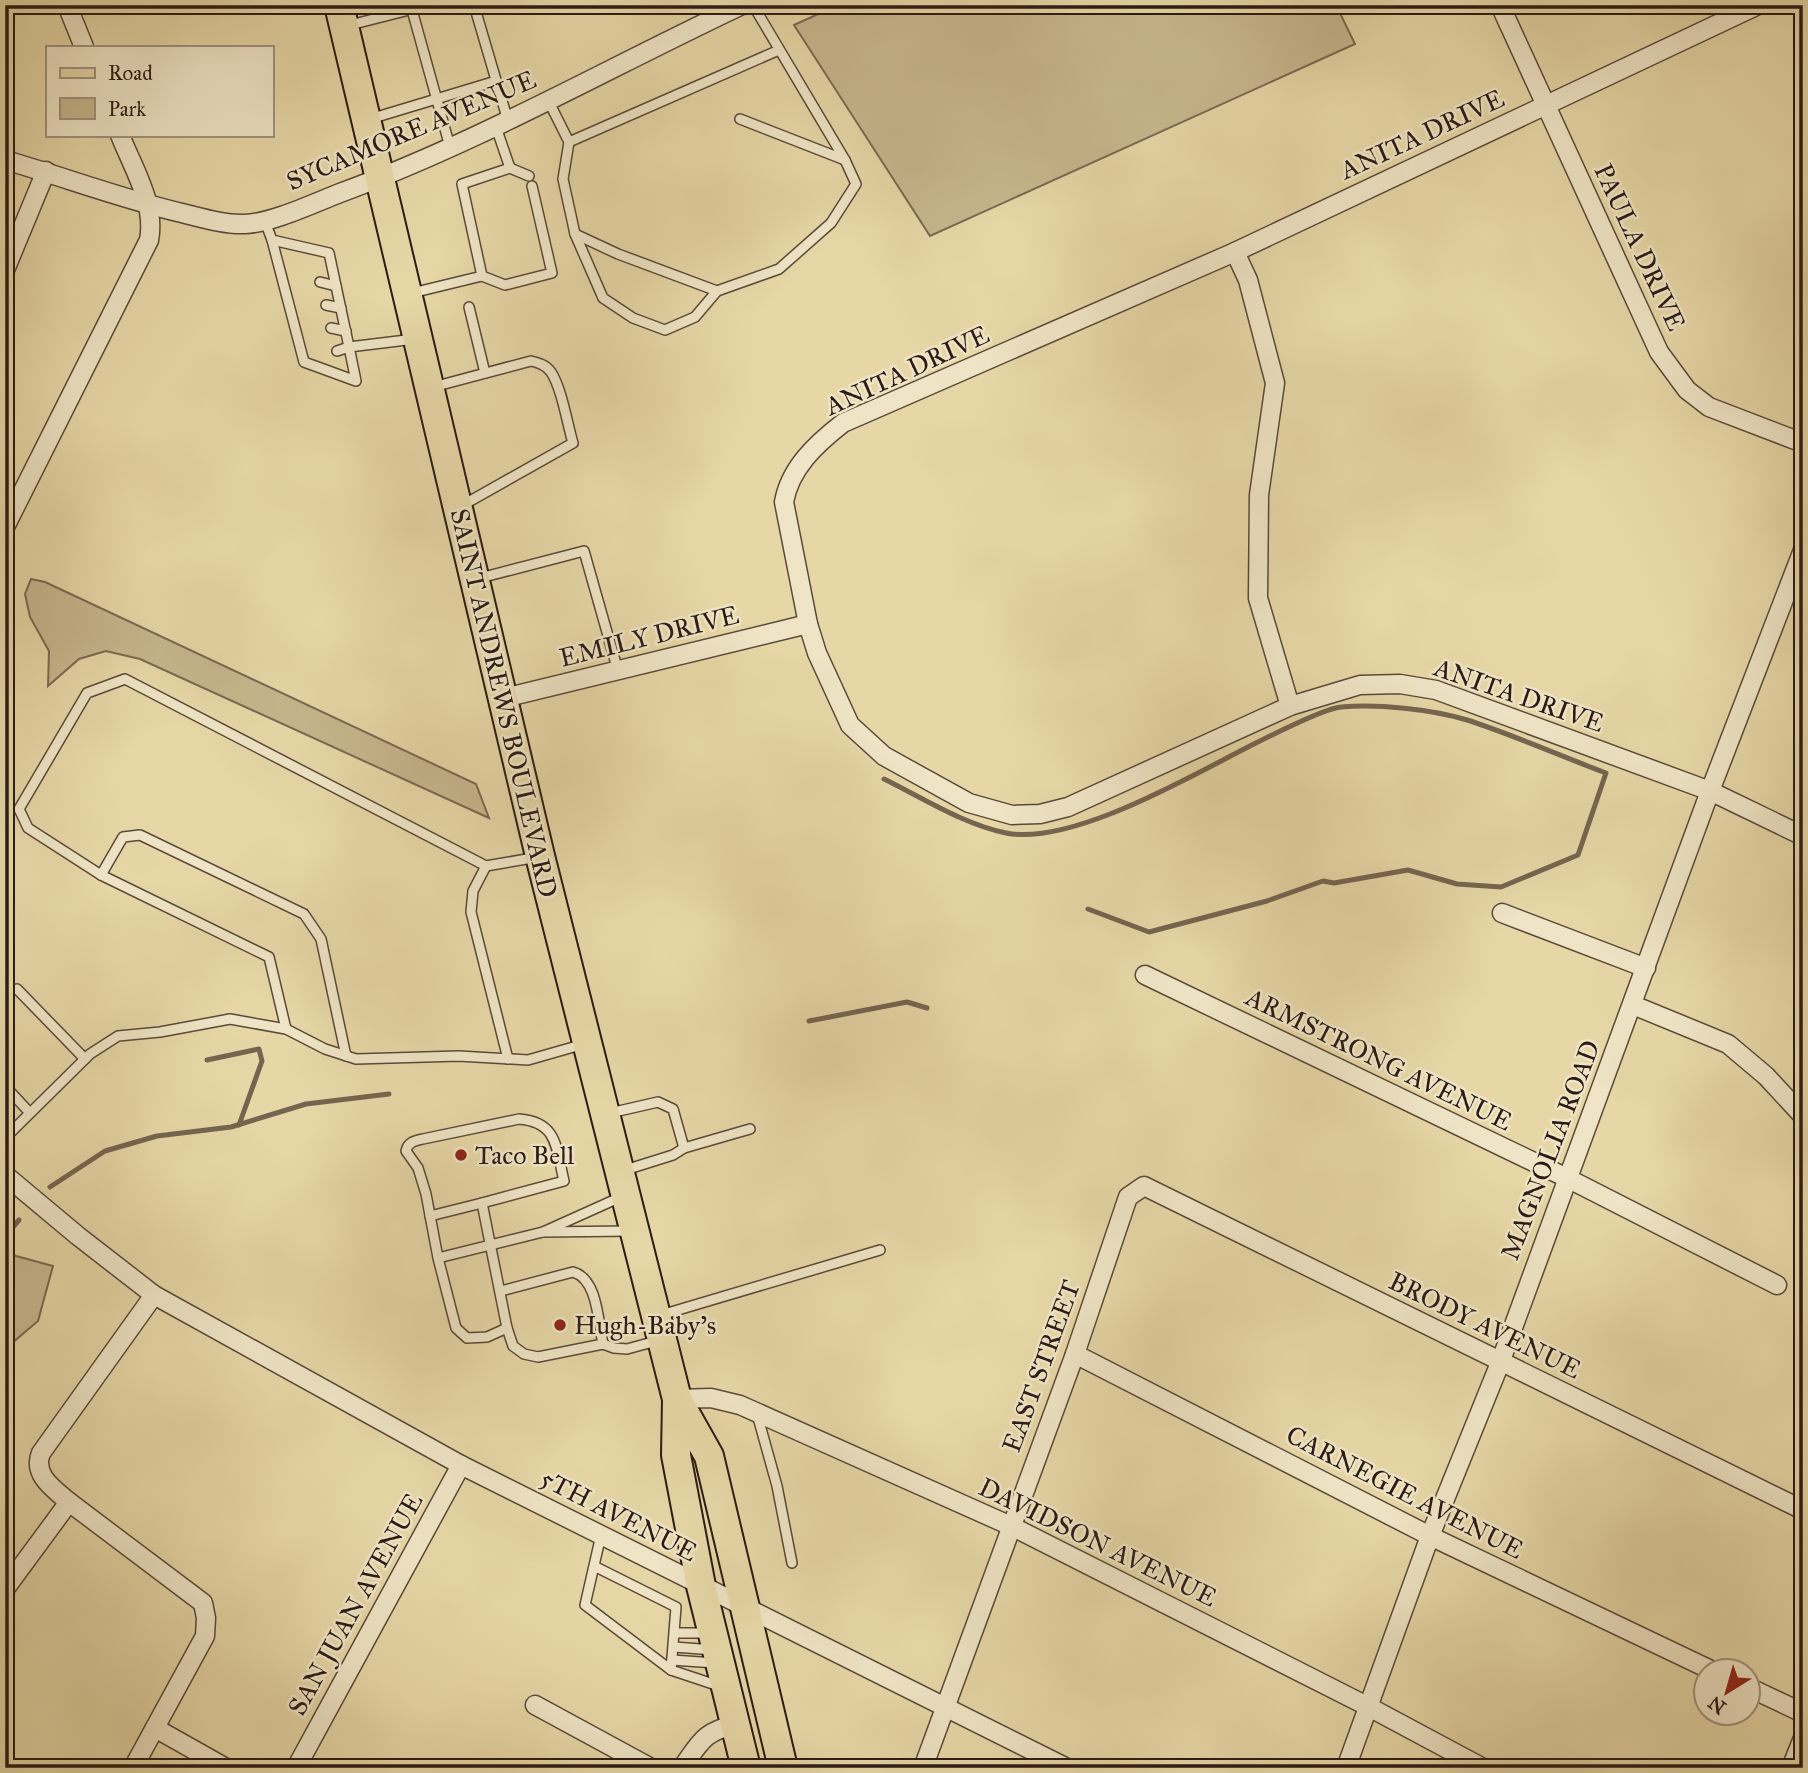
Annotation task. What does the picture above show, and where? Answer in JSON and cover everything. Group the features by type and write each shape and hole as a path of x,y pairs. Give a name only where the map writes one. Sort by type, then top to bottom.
{"main road":[{"name":"SAINT ANDREWS BOULEVARD","path":"342,16 586,1044 677,1399 709,1456 783,1768"},
{"name":"SAINT ANDREWS BOULEVARD","path":"677,1399 676,1455 701,1586 746,1768"}],"street":[{"path":"67,5 84,46"},
{"name":"SYCAMORE AVENUE","path":"5,160 149,205 204,219 245,224 379,179 502,124 648,49 743,5"},
{"name":"PAULA DRIVE","path":"1500,5 1659,352 1686,390 1709,407 1803,443"},
{"name":"ANITA DRIVE","path":"1758,5 1234,252 843,424 823,439 797,468 787,484 784,502 808,624 817,653 850,726 884,756 969,803 1012,815 1040,814 1069,807 1290,705 1360,685 1400,684 1436,690 1710,790 1803,836"},
{"path":"5,527 149,240 152,226 149,205 120,136"},
{"path":"5,270 46,172"},
{"path":"1234,252 1248,280 1275,383 1259,495 1258,598 1290,705"},
{"name":"MAGNOLIA ROAD","path":"1346,1768 1430,1536 1500,1363 1710,790 1803,551"},
{"name":"EMILY DRIVE","path":"504,698 808,624"},
{"path":"1502,913 1646,968"},
{"name":"ARMSTRONG AVENUE","path":"1145,975 1567,1178 1777,1285"},
{"path":"1633,1005 1728,1044 1766,1076 1803,1116"},
{"name":"5TH AVENUE","path":"5,1175 154,1295 461,1465 1067,1768"},
{"name":"BRODY AVENUE","path":"1144,1186 1803,1510"},
{"name":"EAST STREET","path":"923,1768 1075,1354 1128,1197 1144,1186"},
{"path":"134,1768 205,1636 203,1603 69,1502 46,1482 37,1462 154,1295"},
{"name":"CARNEGIE AVENUE","path":"1075,1354 1430,1536 1692,1660"},
{"name":"DAVIDSON AVENUE","path":"677,1399 711,1398 740,1405 1011,1526 1369,1707 1483,1768"},
{"name":"SAN JUAN AVENUE","path":"296,1768 461,1465"},
{"path":"5,1589 69,1502"},
{"path":"1762,1694 1803,1713"},
{"path":"535,1705 651,1768"},
{"path":"682,1768 703,1738 715,1729 737,1724"},
{"path":"155,1728 226,1768"},
{"path":"1791,1768 1803,1738"}],"lane":[{"path":"342,16 412,10 429,5"},
{"path":"474,5 496,81 510,168"},
{"path":"548,100 569,142 563,179 575,234 603,298 633,317 665,330 695,317 717,291 779,269 831,223 856,184 845,160 753,5"},
{"path":"412,10 450,147"},
{"path":"569,142 779,50"},
{"path":"365,120 496,81"},
{"path":"740,119 845,160"},
{"path":"482,276 462,184 510,168 529,176"},
{"path":"407,294 482,276 505,285 552,273 532,186"},
{"path":"264,219 272,240 285,273 303,342 304,362 356,381 329,253 272,240"},
{"path":"575,234 618,254 717,291"},
{"path":"320,282 336,286"},
{"path":"326,305 341,308"},
{"path":"469,307 485,373"},
{"path":"331,328 346,331"},
{"path":"337,351 349,347 417,339"},
{"path":"429,388 531,361 543,364 551,372 557,387 573,443 458,508"},
{"path":"475,580 584,551 618,671"},
{"path":"286,1029 269,957 101,874 28,828 19,809 87,693 125,679 486,866 540,856"},
{"path":"101,874 123,837 140,835 303,914 321,939 346,1056"},
{"path":"486,866 473,891 471,912 508,1059"},
{"path":"17,989 85,1059"},
{"path":"8,1135 85,1059 118,1036 160,1032 230,1019 286,1029 325,1049 356,1059 459,1056 528,1060 586,1044"},
{"path":"5,1086 30,1113"},
{"path":"606,1114 658,1102 673,1109 684,1148"},
{"path":"430,1216 564,1181 552,1133 533,1120 519,1119 423,1139 407,1145 405,1150 418,1168 456,1328 467,1338 487,1337 508,1328"},
{"path":"543,1232 684,1148 750,1129"},
{"path":"482,1203 513,1346 524,1354 538,1357 603,1344 627,1349 659,1328 880,1250"},
{"path":"438,1258 543,1232 635,1231"},
{"path":"501,1291 573,1272 582,1274 591,1291 603,1344"},
{"path":"756,1412 777,1486 792,1563"},
{"path":"601,1535 585,1605 672,1665 719,1659"},
{"path":"594,1566 676,1607 672,1665"},
{"path":"675,1633 719,1659"},
{"path":"674,1647 719,1659"},
{"path":"672,1665 719,1659"}],"green space":[{"path":"838,5 1336,5 1355,44 930,236 794,25"},
{"path":"31,579 45,582 476,784 489,818 140,659 106,651 79,659 48,686 49,651 30,617 25,594"},
{"path":"5,1253 53,1266 38,1321 5,1349"}],"waterway":[{"path":"884,779 944,810 990,829 1006,833 1033,834 1063,829 1129,806 1309,718 1333,709 1356,706 1421,710 1453,716 1502,732 1606,773 1578,855 1501,887 1457,884 1408,870 1334,883 1323,881 1267,901 1149,932 1088,909"},
{"path":"809,1021 907,1002 927,1008"},
{"path":"207,1060 259,1049 262,1061 239,1125"},
{"path":"50,1187 105,1151 157,1136 231,1127 306,1104 389,1094"},
{"path":"5,1236 19,1220"}],"place":[{"name":"Taco Bell","path":"461,1155"},
{"name":"Hugh-Baby's","path":"560,1325"}]}
